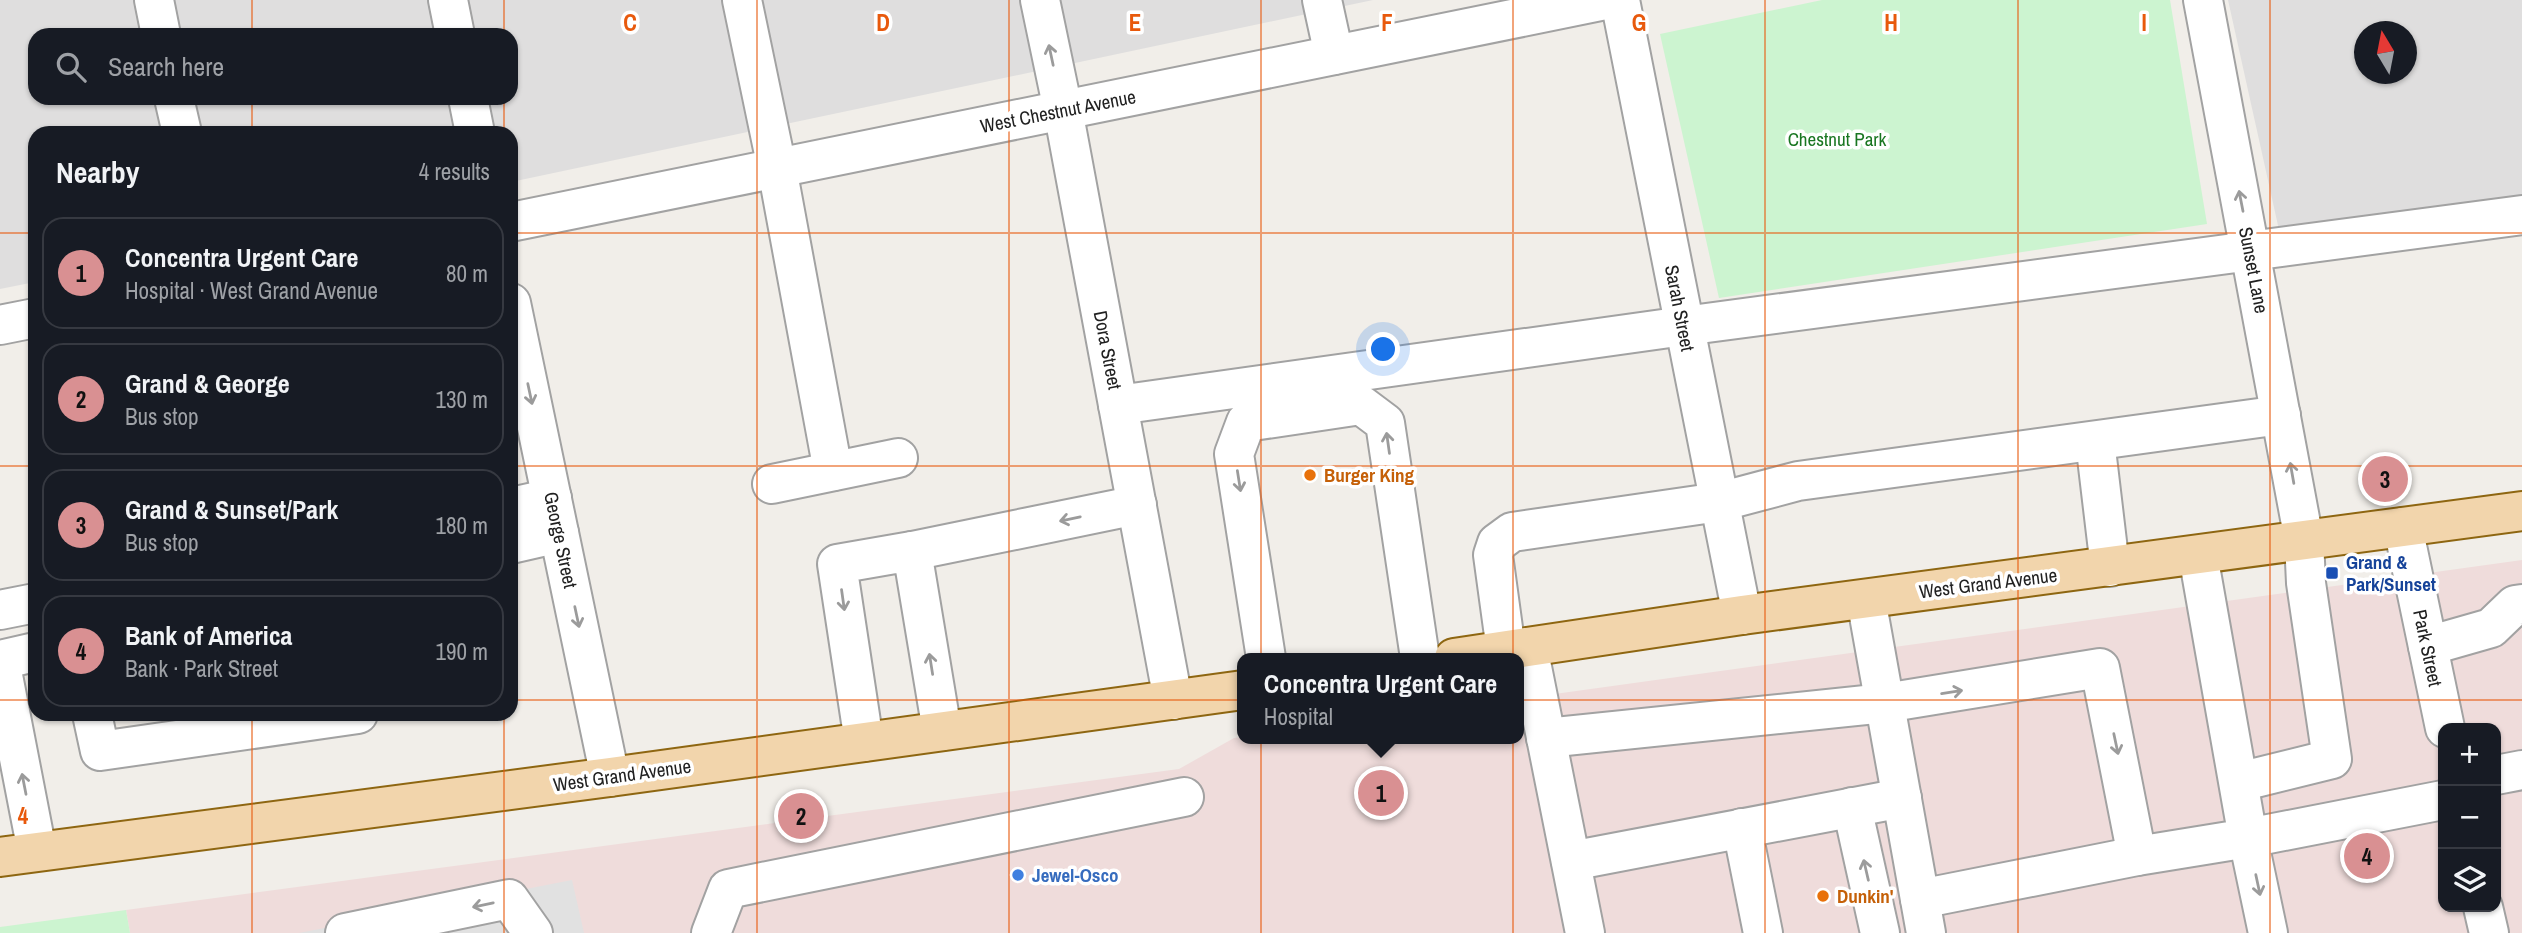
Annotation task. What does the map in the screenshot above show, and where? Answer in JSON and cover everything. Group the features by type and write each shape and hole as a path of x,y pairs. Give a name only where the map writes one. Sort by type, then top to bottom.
{"main road":[{"name":"West Grand Avenue","path":"1489,653 1742,615 2522,511"},
{"name":"West Grand Avenue","path":"0,857 1237,691"}],"street":[{"path":"154,0 160,28"},
{"path":"448,0 454,28"},
{"path":"741,0 777,168 833,471"},
{"name":"Dora Street","path":"1040,0 1173,700"},
{"path":"1322,0 1334,55"},
{"name":"West Chestnut Avenue","path":"518,221 1605,0"},
{"name":"Sarah Street","path":"1620,0 1742,615"},
{"name":"Sunset Lane","path":"2203,0 2304,540 2306,583 2332,759 2239,782"},
{"path":"176,105 180,126"},
{"path":"469,105 474,126"},
{"path":"1118,405 1684,326 2522,215"},
{"path":"0,325 28,319"},
{"name":"George Street","path":"518,337 610,777"},
{"path":"1265,653 1234,454 1246,422 1361,405 1385,423 1419,653"},
{"path":"1518,653 1493,555 1497,543 1512,532 1719,502 1798,481 2281,415"},
{"path":"2095,441 2110,567"},
{"path":"772,484 898,458"},
{"path":"864,742 837,564 1136,505"},
{"path":"518,508 555,516"},
{"path":"518,540 555,516"},
{"name":"Park Street","path":"2403,527 2444,723"},
{"path":"912,551 942,731"},
{"path":"2198,555 2248,838 2268,933"},
{"path":"1866,599 1923,916 2137,856 2248,838 2438,801"},
{"path":"0,610 28,604"},
{"path":"2428,646 2507,632 2515,605 2522,604"},
{"path":"28,654 0,660 37,851"},
{"path":"1546,738 1885,704 2100,668 2137,856"},
{"path":"1524,670 1546,738 1585,933"},
{"path":"94,721 100,751 306,721"},
{"path":"2501,774 2522,770"},
{"path":"711,933 728,890 1184,797"},
{"path":"1571,861 1902,798"},
{"path":"1852,807 1880,933"},
{"path":"1742,828 1763,933"},
{"path":"345,933 509,899 533,933"},
{"path":"2484,912 2488,933"}],"shaded area":[{"path":"0,0 1373,0 518,181 518,126 28,126 28,283 0,289"},
{"path":"2228,0 2522,0 2522,204 2281,239"},
{"path":"2522,560 2522,933 130,933 126,910 1179,769 1237,738 1237,744 1524,744 1524,698"},
{"path":"572,880 584,933 299,933"}],"green space":[{"name":"Chestnut Park","path":"1822,0 2170,0 2207,224 1719,298 1660,34"},
{"path":"126,910 130,933 0,933 0,927"}],"place":[{"name":"Burger King","path":"1310,475"},
{"name":"Grand & Sunset/Park","path":"2385,479"},
{"name":"Grand & Park/Sunset","path":"2332,573"},
{"name":"Concentra Urgent Care","path":"1381,793"},
{"name":"Grand & George","path":"801,816"},
{"name":"Bank of America","path":"2367,856"},
{"name":"Jewel-Osco","path":"1018,875"},
{"name":"Dunkin'","path":"1823,896"}]}
